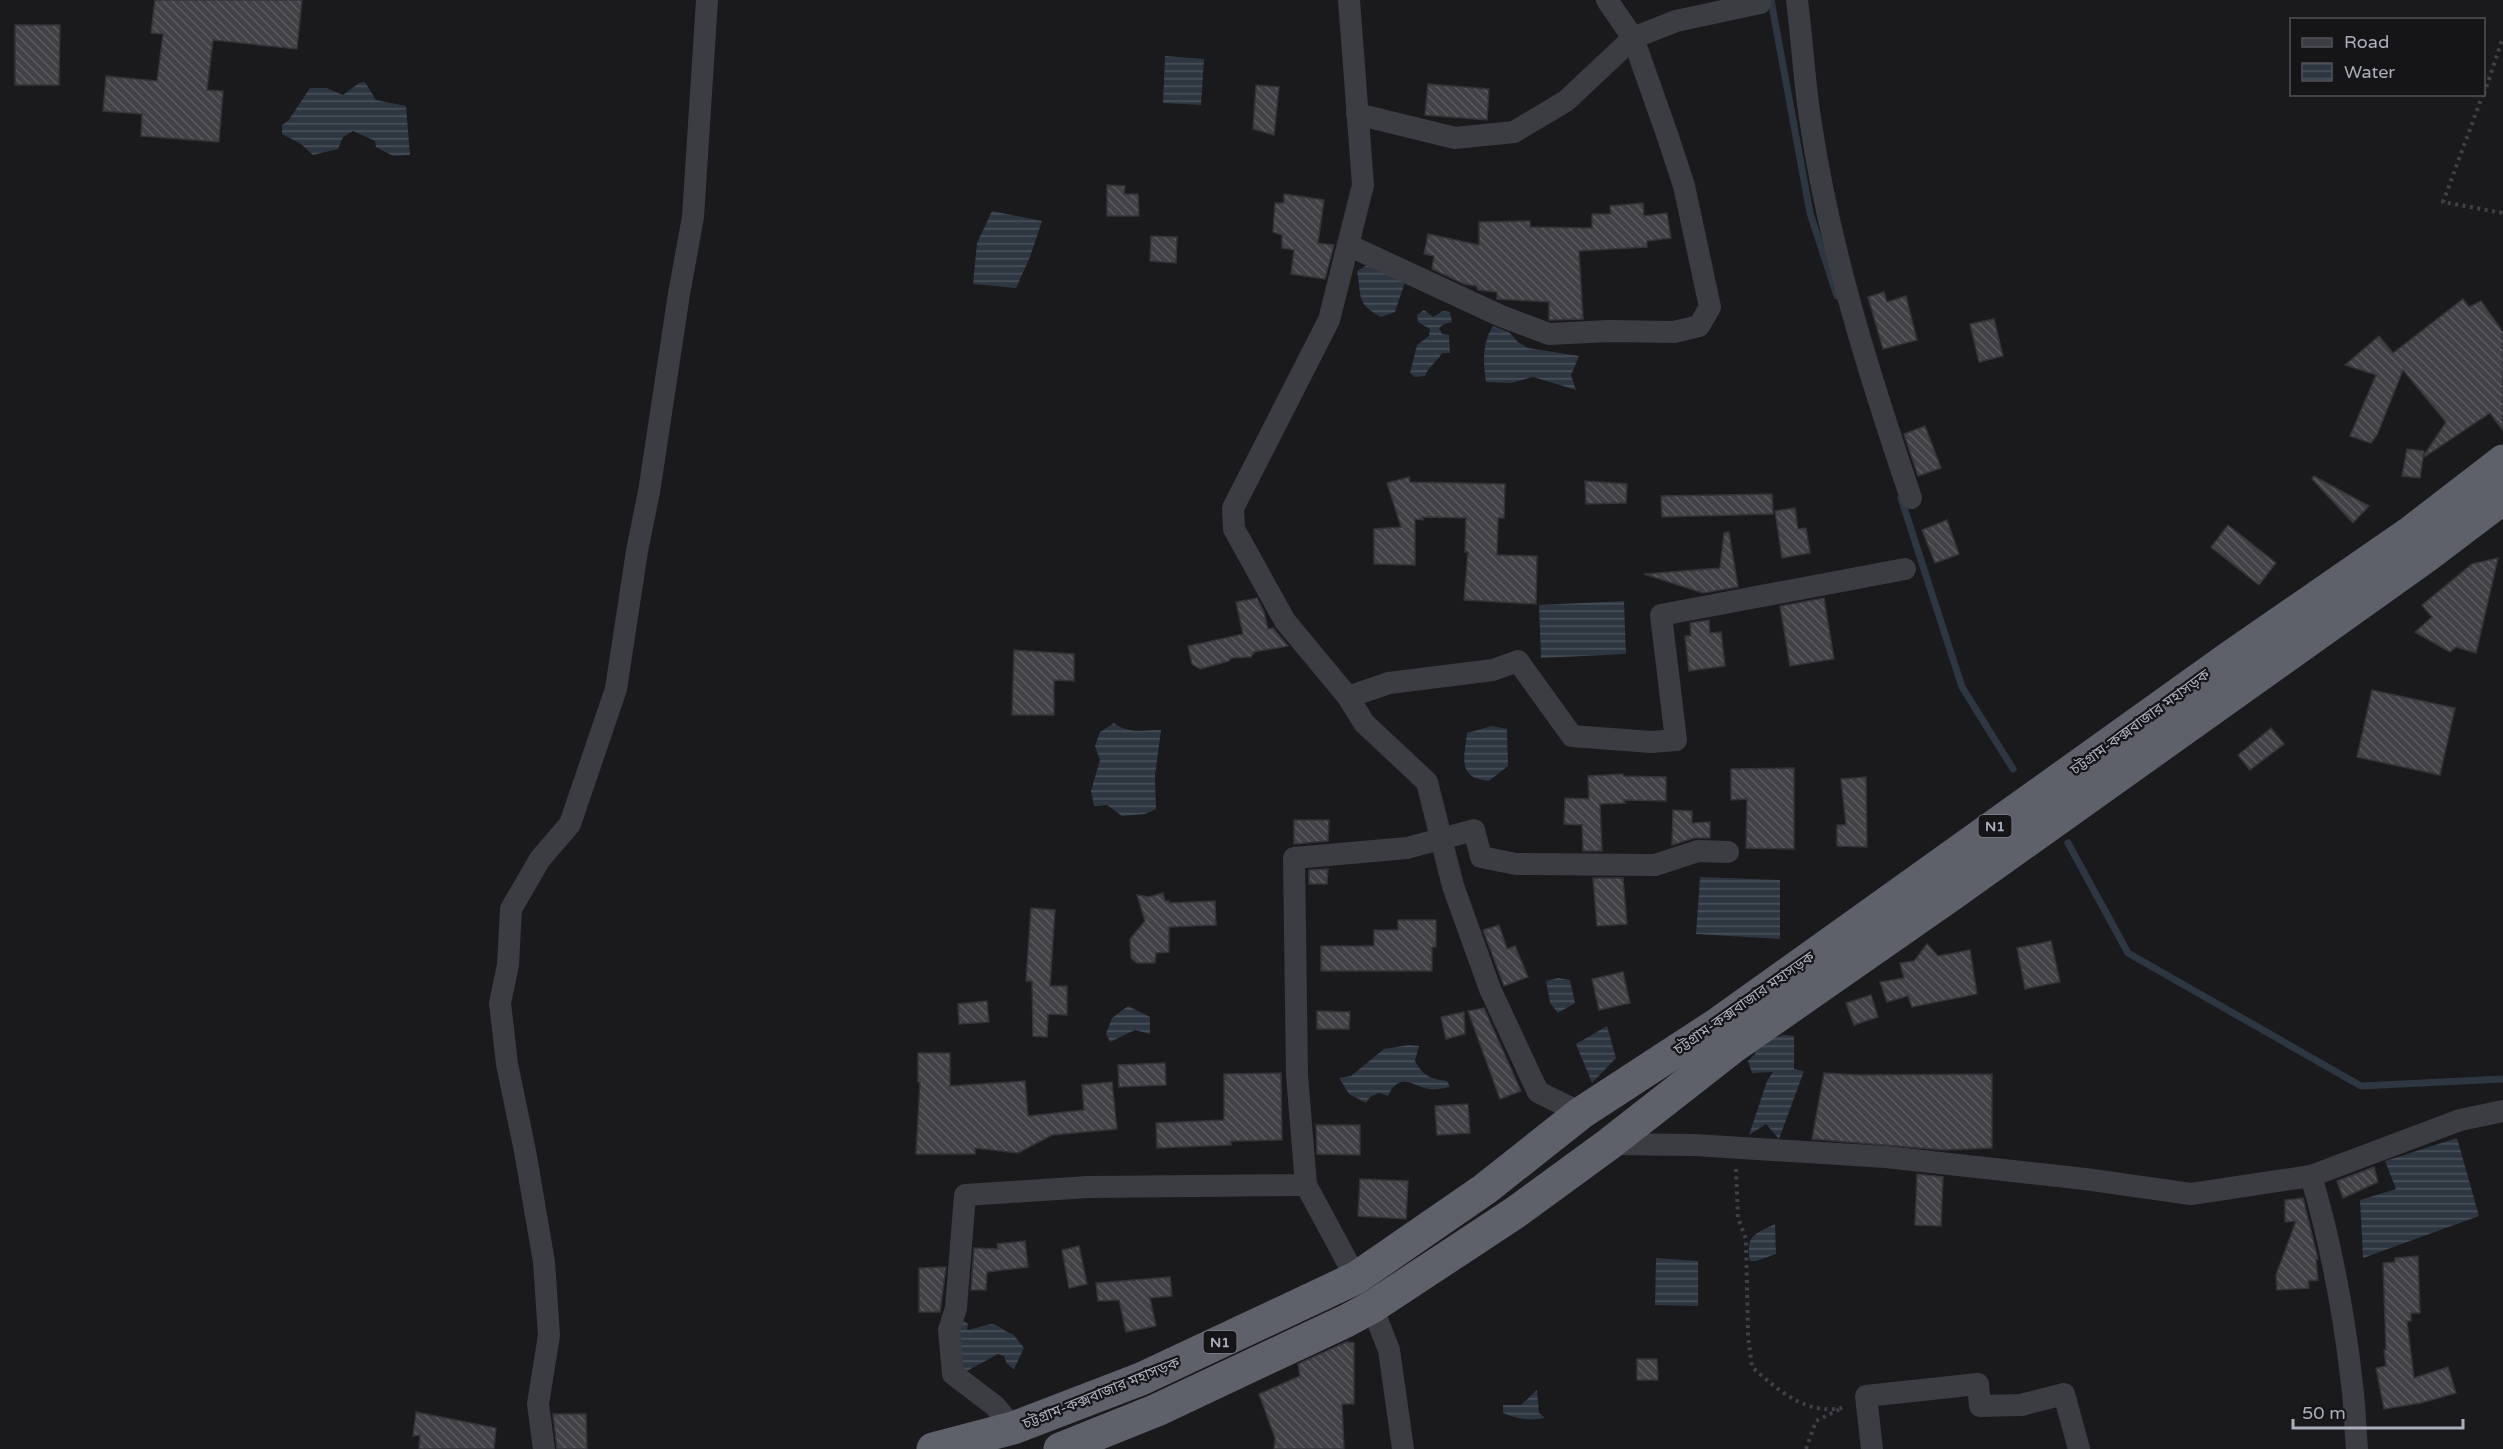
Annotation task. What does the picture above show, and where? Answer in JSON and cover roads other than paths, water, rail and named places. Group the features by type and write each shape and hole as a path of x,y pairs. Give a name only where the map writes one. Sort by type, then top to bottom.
{"highway":[{"name":"চট্টগ্রাম-কক্সবাজার মহাসড়ক","path":"933,1449 1013,1428 1142,1379 1356,1278 1485,1189 1581,1113 1719,1023 2239,651 2411,532 2503,461"},
{"name":"চট্টগ্রাম-কক্সবাজার মহাসড়ক","path":"1060,1449 1157,1410 1347,1321 1372,1307 1516,1212 1609,1144 1733,1047 1951,895 2425,557 2503,498"}],"street":[{"path":"544,1449 538,1404 549,1335 544,1262 507,1064 500,1003 508,965 511,909 540,859 570,824 616,689 693,217 707,0"},
{"path":"1349,0 1363,185 1329,320 1233,508 1234,529 1285,621 1348,697 1364,723 1427,782 1453,886 1490,989 1538,1092 1581,1113"},
{"path":"1348,245 1501,316 1549,334 1609,331 1674,332 1699,326 1710,307 1689,207 1633,38 1607,0"},
{"path":"1797,0 1810,119 1844,281 1884,418 1911,498"},
{"path":"1357,114 1455,138 1514,132 1566,101 1633,38 1676,21 1760,3"},
{"path":"1348,697 1389,683 1493,670 1518,661 1572,736 1651,742 1676,740 1661,615 1905,569"},
{"path":"1356,1278 1306,1185 1297,1076 1294,858 1407,848 1474,830 1481,857 1516,864 1655,865 1698,851 1728,852"},
{"path":"1609,1144 1694,1145 1886,1156 2192,1194 2311,1176 2460,1120 2503,1111"},
{"path":"2311,1176 2327,1230 2337,1287 2353,1385 2357,1449"},
{"path":"1013,1428 995,1406 953,1374 949,1330 956,1308 965,1195 1088,1187 1306,1185"},
{"path":"1372,1307 1389,1350 1403,1449"},
{"path":"1872,1449 1866,1396 1978,1384 1980,1406 2021,1405 2064,1394 2079,1449"}],"water":[{"path":"1165,56 1204,59 1201,105 1163,103"},
{"path":"365,82 376,100 406,106 410,155 393,156 376,147 375,141 353,131 343,137 338,149 313,155 301,144 282,134 282,125 288,121 310,88 327,88 343,95 359,83"},
{"path":"992,211 1042,221 1030,257 1016,288 973,284 977,243"},
{"path":"1374,261 1405,282 1395,312 1381,317 1363,303 1357,271"},
{"path":"1424,310 1433,317 1443,311 1450,312 1452,322 1439,328 1442,334 1449,335 1450,353 1442,353 1425,376 1415,377 1410,373 1417,345 1429,336 1430,329 1418,322 1417,315"},
{"path":"1493,326 1509,332 1518,342 1528,348 1579,356 1571,375 1576,390 1533,377 1511,383 1486,382 1484,353"},
{"path":"1624,601 1626,654 1541,658 1539,605"},
{"path":"1114,723 1131,730 1161,730 1155,776 1156,809 1145,814 1122,816 1107,805 1094,806 1091,791 1100,760 1095,746 1100,732"},
{"path":"1492,726 1507,729 1508,766 1489,781 1472,776 1467,771 1464,758 1467,733"},
{"path":"1700,877 1780,880 1780,939 1696,934"},
{"path":"1558,978 1570,980 1575,1003 1558,1013 1550,1003 1546,981"},
{"path":"1128,1006 1150,1017 1150,1034 1135,1030 1110,1042 1106,1034 1112,1018"},
{"path":"1607,1026 1616,1058 1592,1083 1576,1044"},
{"path":"1784,1035 1794,1036 1794,1069 1804,1071 1779,1139 1766,1124 1749,1135 1767,1081 1773,1072 1752,1073 1748,1061 1756,1053 1742,1046"},
{"path":"1409,1045 1419,1046 1415,1061 1421,1070 1432,1078 1447,1081 1450,1087 1430,1089 1402,1082 1393,1088 1388,1096 1379,1093 1370,1097 1366,1103 1349,1094 1339,1078 1351,1076 1384,1049"},
{"path":"2457,1138 2479,1216 2363,1258 2360,1200 2396,1189 2385,1161"},
{"path":"1775,1224 1776,1254 1750,1261 1750,1241 1756,1234"},
{"path":"1656,1258 1698,1261 1698,1306 1655,1305"},
{"path":"957,1316 968,1324 967,1330 991,1324 1013,1334 1024,1348 1014,1369 1007,1364 1004,1356 998,1354 967,1371 963,1376"},
{"path":"1537,1390 1539,1413 1545,1418 1523,1419 1503,1413 1503,1405 1521,1405"}],"waterway":[{"path":"1771,0 1810,213 1837,296"},
{"path":"1901,498 1962,687 2013,769"},
{"path":"2068,843 2128,953 2361,1086 2503,1079"}]}
